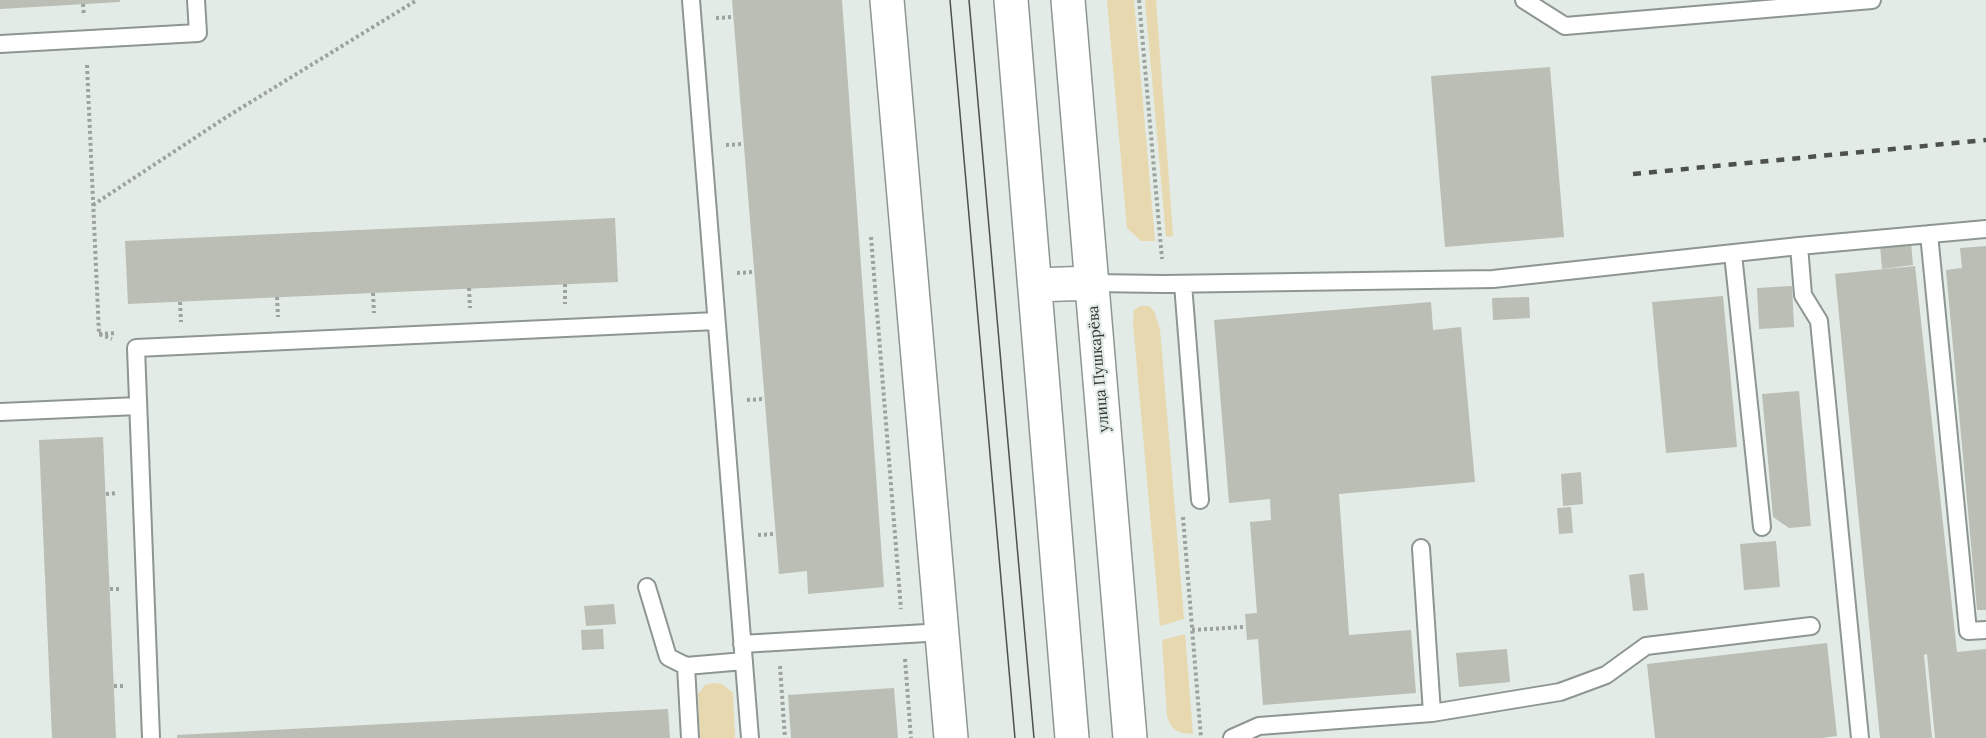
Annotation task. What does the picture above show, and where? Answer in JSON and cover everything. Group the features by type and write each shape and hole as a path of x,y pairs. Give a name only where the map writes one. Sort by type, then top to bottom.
{"main road":[{"path":"887,0 951,738"},
{"path":"1011,0 1072,738"},
{"name":"улица Пушкарёва","path":"1068,0 1130,738"},
{"path":"1035,285 1092,283"}],"lane":[{"path":"0,44 198,33 196,0"},
{"path":"691,0 750,738"},
{"path":"1524,0 1565,26 1872,0"},
{"path":"1092,283 1183,284 1493,279 1799,246 1986,229"},
{"path":"1929,234 1968,631 1986,630"},
{"path":"1799,246 1803,295 1819,321 1860,738"},
{"path":"1733,254 1762,527"},
{"path":"1183,284 1200,500"},
{"path":"152,738 135,348 716,321"},
{"path":"0,412 138,406"},
{"path":"1421,548 1432,713"},
{"path":"646,587 668,657 686,666 744,661"},
{"path":"1232,738 1259,726 1432,713 1560,692 1606,675 1646,646 1811,626"},
{"path":"742,644 943,632"},
{"path":"686,666 690,738"}],"path":[{"path":"93,206 228,116 417,0"},
{"path":"86,39 99,334 135,348"},
{"path":"871,235 911,738"},
{"path":"565,284 566,313"},
{"path":"469,288 470,318"},
{"path":"373,293 374,322"},
{"path":"277,297 278,327"},
{"path":"180,302 182,330"},
{"path":"1192,630 1243,627"},
{"path":"779,642 784,738"}],"shaded area":[{"path":"1107,0 1134,0 1155,241 1141,241 1127,228"},
{"path":"1145,0 1156,0 1173,236 1166,237"},
{"path":"1140,306 1149,306 1154,311 1160,329 1184,619 1160,626 1133,323 1134,310"},
{"path":"1185,634 1193,734 1176,730 1167,716 1162,640"},
{"path":"722,684 733,693 735,738 700,738 698,694 705,685"}],"building":[{"path":"0,0 120,0 120,2 0,9"},
{"path":"732,0 842,0 884,587 808,594 807,571 779,574"},
{"path":"1550,67 1564,237 1445,247 1431,76"},
{"path":"615,218 618,282 128,304 125,241"},
{"path":"1911,242 1913,265 1882,269 1880,245"},
{"path":"1986,246 1986,610 1977,610 1946,270 1962,268 1960,248"},
{"path":"1915,266 1957,652 1986,649 1986,738 1935,738 1927,654 1924,655 1932,738 1880,738 1835,274"},
{"path":"1792,286 1794,327 1759,329 1757,288"},
{"path":"1723,296 1737,447 1666,453 1652,302"},
{"path":"1529,297 1530,318 1493,320 1492,298"},
{"path":"1431,302 1433,330 1461,327 1475,482 1339,494 1349,635 1411,630 1416,693 1263,705 1258,639 1247,640 1245,614 1257,613 1250,522 1271,520 1270,499 1229,503 1214,320"},
{"path":"1799,391 1811,526 1789,528 1773,517 1762,394"},
{"path":"103,437 116,738 52,738 39,440"},
{"path":"1581,472 1583,504 1563,506 1561,474"},
{"path":"1571,507 1573,533 1559,534 1557,508"},
{"path":"1776,541 1780,587 1744,590 1740,544"},
{"path":"1644,573 1648,610 1633,611 1629,575"},
{"path":"614,604 616,624 586,626 584,606"},
{"path":"603,629 604,649 582,650 581,630"},
{"path":"1827,643 1837,736 1822,738 1655,738 1647,664"},
{"path":"1507,649 1510,682 1459,687 1456,653"},
{"path":"894,688 898,738 791,738 788,695"},
{"path":"668,709 670,738 177,738 177,735"}],"tram line":[{"path":"950,0 1015,738"},
{"path":"969,0 1034,738"}],"railway":[{"path":"1633,174 1986,140"}]}
